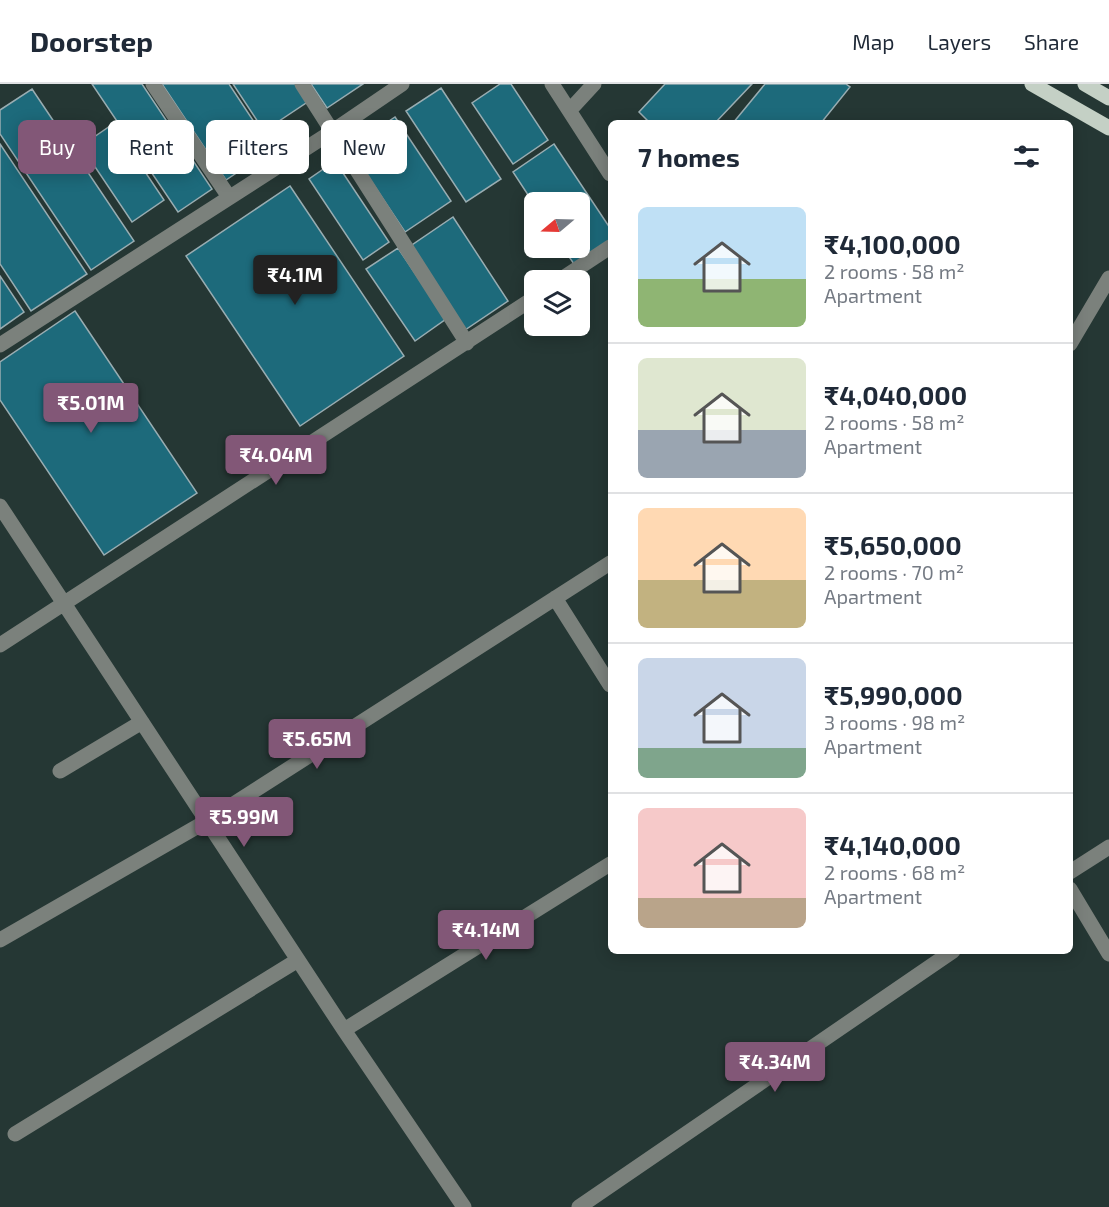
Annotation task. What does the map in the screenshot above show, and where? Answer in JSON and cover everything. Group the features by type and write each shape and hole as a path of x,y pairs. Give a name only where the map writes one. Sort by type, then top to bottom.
{"main road":[{"path":"1032,84 1109,128"},
{"path":"1085,84 1109,98"}],"street":[{"path":"153,84 229,197"},
{"path":"302,84 326,120"},
{"path":"349,120 402,84"},
{"path":"552,84 608,171"},
{"path":"570,110 594,84"},
{"path":"0,345 321,139"},
{"path":"360,174 467,343"},
{"path":"575,270 608,248"},
{"path":"1073,339 1109,278"},
{"path":"0,645 524,305"},
{"path":"0,506 344,1030 464,1207"},
{"path":"0,940 207,821 608,564"},
{"path":"555,598 608,682"},
{"path":"60,771 142,722"},
{"path":"1073,870 1109,847"},
{"path":"344,1030 608,865"},
{"path":"1073,894 1109,954"},
{"path":"579,1207 949,954"},
{"path":"15,1134 298,960"}],"building":[{"path":"92,84 142,84 166,120 116,120"},
{"path":"162,84 229,84 253,120 206,120 206,150 194,132 194,120 186,120"},
{"path":"233,84 297,84 309,101 280,120 257,120"},
{"path":"311,84 363,84 327,108"},
{"path":"500,84 511,84 548,140 513,164 472,103"},
{"path":"665,84 752,84 718,120 647,120 639,112"},
{"path":"765,84 846,84 850,87 823,120 735,120"},
{"path":"441,88 501,179 466,202 406,111"},
{"path":"32,89 53,120 18,120 18,161 0,134 0,110"},
{"path":"108,127 108,174 147,174 164,200 132,222 96,168 96,136"},
{"path":"407,135 451,201 405,232 366,174 407,174"},
{"path":"0,144 87,274 31,311 0,264"},
{"path":"554,144 586,192 526,192 513,172"},
{"path":"194,162 212,189 178,212 152,174 194,174"},
{"path":"321,171 321,174 344,174 389,242 363,260 309,179"},
{"path":"27,174 89,174 134,241 91,270"},
{"path":"222,174 235,174 226,180"},
{"path":"290,186 404,356 300,426 186,256"},
{"path":"590,198 608,225 608,241 590,253"},
{"path":"453,217 508,301 465,330 409,247"},
{"path":"398,248 446,319 415,341 366,269"},
{"path":"570,258 583,258 574,264"},
{"path":"0,276 24,312 0,329"},
{"path":"75,311 197,493 104,555 0,400 0,362"}]}
